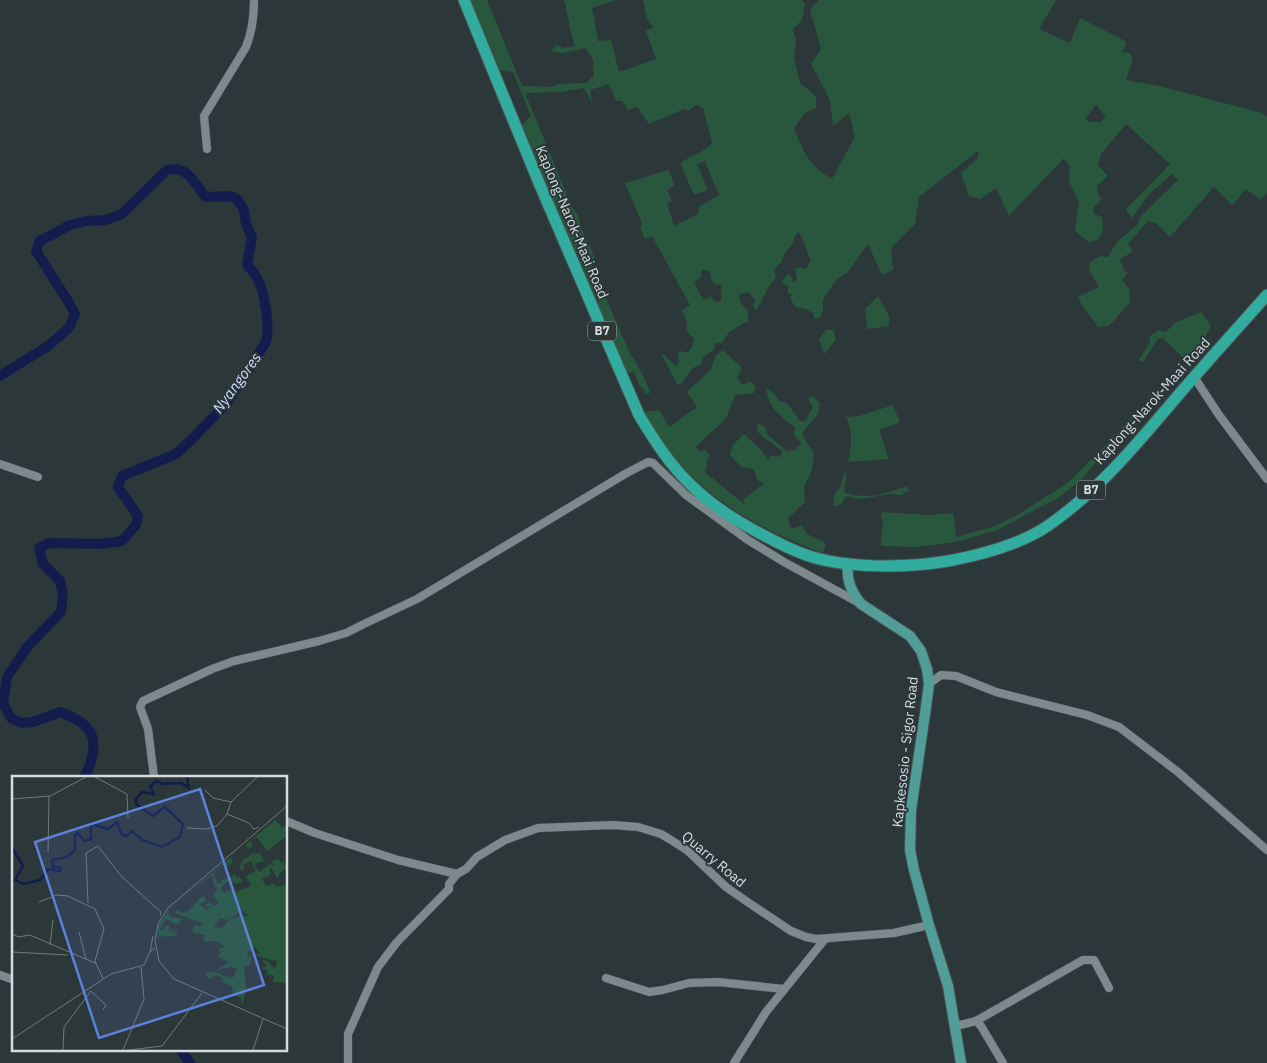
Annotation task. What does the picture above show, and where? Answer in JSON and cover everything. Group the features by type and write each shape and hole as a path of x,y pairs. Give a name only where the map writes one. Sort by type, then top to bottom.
{"highway":[{"name":"Kaplong-Narok-Maai Road","path":"464,0 539,183 639,416 657,445 691,485 726,514 768,538 805,554 848,564 888,566 931,564 975,556 1035,534 1081,500 1121,462 1267,295"}],"main road":[{"name":"Kapkesosio - Sigor Road","path":"848,564 849,586 861,604 914,640 925,659 929,684 910,820 910,850 929,925 948,986 962,1063"}],"street":[{"path":"206,150 204,116 246,47 254,17 254,0"},
{"path":"1194,377 1219,415 1267,478"},
{"path":"154,776 148,729 140,708 144,701 212,669 234,661 318,641 346,633 366,624 417,599 648,462 653,463 686,495 748,540 861,604"},
{"path":"0,464 38,477"},
{"path":"929,684 941,675 956,676 996,692 1087,715 1119,727 1178,772 1267,850"},
{"path":"288,822 315,833 398,860 457,874"},
{"name":"Quarry Road","path":"348,1063 348,1034 378,966 392,947 449,889 449,884 457,874 466,869 477,857 506,840 538,828 624,825 661,834 681,846 726,887 791,931 811,938 894,933 929,925"},
{"path":"734,1063 762,1018 825,938"},
{"path":"956,1026 976,1021 1086,959 1094,960 1108,988"},
{"path":"0,975 12,979"},
{"path":"606,978 650,992 689,982 737,983 784,989"},
{"path":"976,1021 981,1026 1003,1063"}],"green space":[{"path":"470,0 487,0 522,86 551,87 557,84 587,83 594,75 593,60 586,48 562,53 551,51 557,45 564,48 575,46 564,0 615,0 592,8 598,41 611,40 619,72 656,59 646,31 653,27 647,18 643,0 802,0 805,3 802,20 793,29 796,40 794,58 800,83 816,96 816,108 805,113 794,128 800,144 812,163 832,179 855,137 849,113 833,126 830,100 811,64 821,49 810,10 819,0 1056,0 1039,29 1070,43 1080,18 1127,42 1122,52 1130,53 1133,59 1126,80 1159,86 1262,113 1267,117 1267,193 1261,200 1246,189 1232,205 1214,187 1170,237 1157,224 1148,221 1128,244 1133,251 1120,260 1124,270 1128,273 1122,280 1129,289 1130,302 1109,326 1098,327 1078,297 1099,287 1089,270 1090,262 1100,256 1108,257 1117,242 1138,224 1141,216 1178,180 1172,174 1148,195 1132,218 1127,212 1126,209 1170,164 1126,124 1101,154 1098,165 1108,176 1097,186 1098,195 1102,199 1093,208 1094,213 1102,218 1103,231 1098,240 1089,242 1075,231 1079,203 1069,181 1070,167 1064,158 1009,216 996,188 980,199 969,196 961,173 977,159 979,150 919,197 915,224 891,248 893,270 882,275 868,244 848,272 836,280 823,300 823,310 820,318 814,318 813,313 796,307 790,299 792,294 788,293 788,286 782,283 786,276 790,274 793,282 797,280 795,269 801,267 806,269 811,259 798,232 782,261 774,270 776,278 756,310 753,306 755,300 749,292 739,294 740,302 748,311 748,321 729,332 722,343 715,343 714,350 703,357 701,364 693,368 681,384 677,384 661,353 675,366 679,362 678,352 687,353 692,347 694,339 687,331 687,323 682,310 690,305 652,236 645,239 640,227 642,223 625,183 669,170 674,185 667,190 672,201 667,203 674,226 698,214 700,206 719,195 705,161 697,164 708,190 694,195 680,163 712,143 703,108 696,105 689,110 684,109 649,124 637,107 628,110 622,101 616,101 609,84 590,90 592,103 584,88 560,92 525,93 592,251 594,259 589,259 631,356 647,385 650,393 645,394 634,372 625,374 522,125 531,116 513,72 500,70","holes":["1096,105 1106,117 1101,122 1089,122 1085,119","702,270 710,271 711,279 716,285 722,284 721,301 717,302 710,297 703,300 694,282 701,277"]},
{"path":"878,296 889,316 889,326 867,329 865,309"},
{"path":"1201,312 1211,326 1204,339 1184,359 1162,337 1157,340 1143,362 1139,360 1150,342 1150,336 1158,330 1166,332 1176,322"},
{"path":"826,330 833,330 836,339 825,354 819,340"},
{"path":"723,350 742,368 737,378 743,385 750,381 756,387 754,393 735,395 726,419 695,447 700,451 705,450 710,456 706,461 705,472 745,505 743,499 764,484 757,480 754,469 741,467 730,455 733,445 744,434 763,452 768,461 771,455 780,457 782,451 757,431 758,423 765,427 768,435 787,451 795,450 801,443 794,435 795,428 772,406 767,395 767,388 774,393 779,401 787,403 800,421 805,421 813,407 808,399 813,396 820,403 818,414 802,433 814,453 812,470 804,487 805,502 788,518 791,529 802,525 807,534 823,542 826,546 822,553 765,528 712,494 676,459 644,412 659,410 669,427 697,407 687,392 711,369 716,355"},
{"path":"1158,389 1082,479 1058,498 997,530 956,542 917,547 881,546 882,512 928,515 953,513 956,537 992,527 1014,517 1066,484 1103,448"},
{"path":"893,405 900,422 879,430 889,459 848,462 851,439 850,427 846,417 859,416"},
{"path":"845,470 845,493 872,496 908,487 909,491 901,495 890,494 861,499 846,496 841,504 833,507 835,494 841,486"}],"waterway":[{"name":"Nyangores","path":"0,376 48,346 69,328 75,314 36,251 40,241 70,225 86,221 106,220 122,214 167,170 181,170 186,173 206,197 230,196 238,200 244,210 246,224 252,237 247,265 260,284 264,300 267,319 266,342 227,403 176,454 122,476 118,487 138,516 136,525 122,541 101,544 49,543 39,548 43,564 60,581 63,595 61,612 28,646 7,677 3,703 11,718 22,723 33,722 60,712 75,718 84,725 91,733 93,739 92,759 85,776"},
{"name":"Nyangores","path":"181,1050 190,1063"}]}
